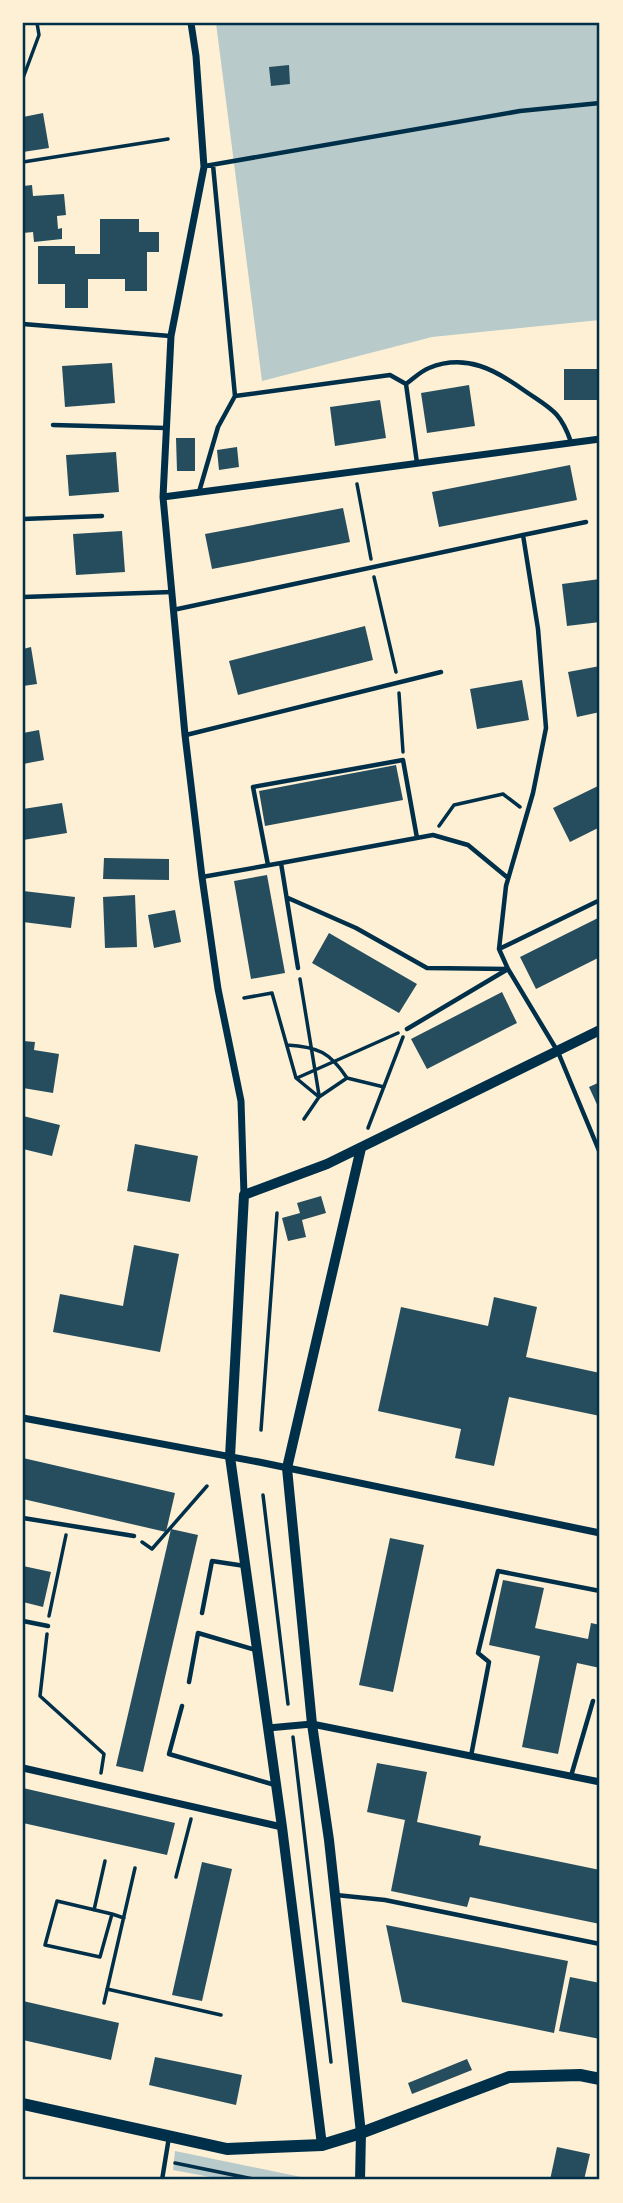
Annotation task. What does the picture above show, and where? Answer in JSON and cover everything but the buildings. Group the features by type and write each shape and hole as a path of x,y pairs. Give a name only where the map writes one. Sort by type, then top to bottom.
{"main road":[{"path":"23,2104 228,2149 322,2145 509,2077 580,2075 600,2079"}],"street":[{"path":"191,23 204,167 171,336 163,497 185,735 202,877 218,989 241,1101 244,1195 230,1457 282,1827 322,2145"},
{"path":"163,497 600,439"},
{"path":"244,1195 327,1164 600,1030"},
{"path":"360,1148 287,1468 312,1724 335,1895 361,2133 360,2180"},
{"path":"23,1418 287,1468 600,1533"},
{"path":"268,1728 312,1724 600,1782"},
{"path":"23,1768 282,1827"}],"lane":[{"path":"204,167 520,111 600,103"},
{"path":"199,493 218,427 234,396 214,165"},
{"path":"23,324 171,336"},
{"path":"407,384 427,369 446,363 481,365 504,376 555,412 564,423 571,442"},
{"path":"234,396 390,375 407,384"},
{"path":"407,384 417,463"},
{"path":"54,425 166,428"},
{"path":"23,519 102,516"},
{"path":"173,610 586,522"},
{"path":"523,535 538,629 546,728 533,793 508,878 499,949 508,969 558,1052 600,1153"},
{"path":"23,596 172,592"},
{"path":"185,735 441,672"},
{"path":"268,865 253,787 403,760 417,838"},
{"path":"202,877 433,835 468,845 508,878"},
{"path":"281,863 299,968"},
{"path":"288,898 356,928 427,968 508,969"},
{"path":"499,949 600,900"},
{"path":"407,1029 508,969"},
{"path":"593,1132 600,1129"},
{"path":"23,1518 134,1536"},
{"path":"202,1613 212,1561 245,1566"},
{"path":"471,1756 489,1662 478,1653 498,1571 600,1591"},
{"path":"23,1621 48,1626"},
{"path":"189,1682 198,1633 257,1650"},
{"path":"571,1776 593,1701"},
{"path":"181,1706 169,1754 276,1785"},
{"path":"335,1895 385,1900 600,1944"},
{"path":"162,2180 169,2136"}],"path":[{"path":"23,78 39,35 37,23"},
{"path":"23,162 168,139"},
{"path":"355,471 372,568 399,682 403,760"},
{"path":"433,835 454,805 503,794 527,812"},
{"path":"299,968 319,1097"},
{"path":"244,998 272,993 296,1078 319,1097"},
{"path":"296,1078 407,1029"},
{"path":"360,1148 407,1029"},
{"path":"287,1045 311,1046 335,1061 347,1078 384,1087"},
{"path":"304,1119 319,1097 347,1078"},
{"path":"261,1430 277,1213"},
{"path":"152,1549 207,1486"},
{"path":"263,1495 288,1704"},
{"path":"68,1524 48,1626 40,1696 104,1754 100,1785"},
{"path":"292,1735 331,2062"},
{"path":"176,1877 194,1807"},
{"path":"94,1910 105,1861"},
{"path":"104,2003 135,1868"},
{"path":"112,1914 100,1957 45,1945 57,1900 112,1914 124,1918"},
{"path":"107,1989 221,2015"},
{"path":"165,2161 258,2180"}],"shaded area":[{"path":"216,23 600,23 600,320 432,337 262,381"},
{"path":"175,2151 316,2180 226,2180 173,2170"}]}
